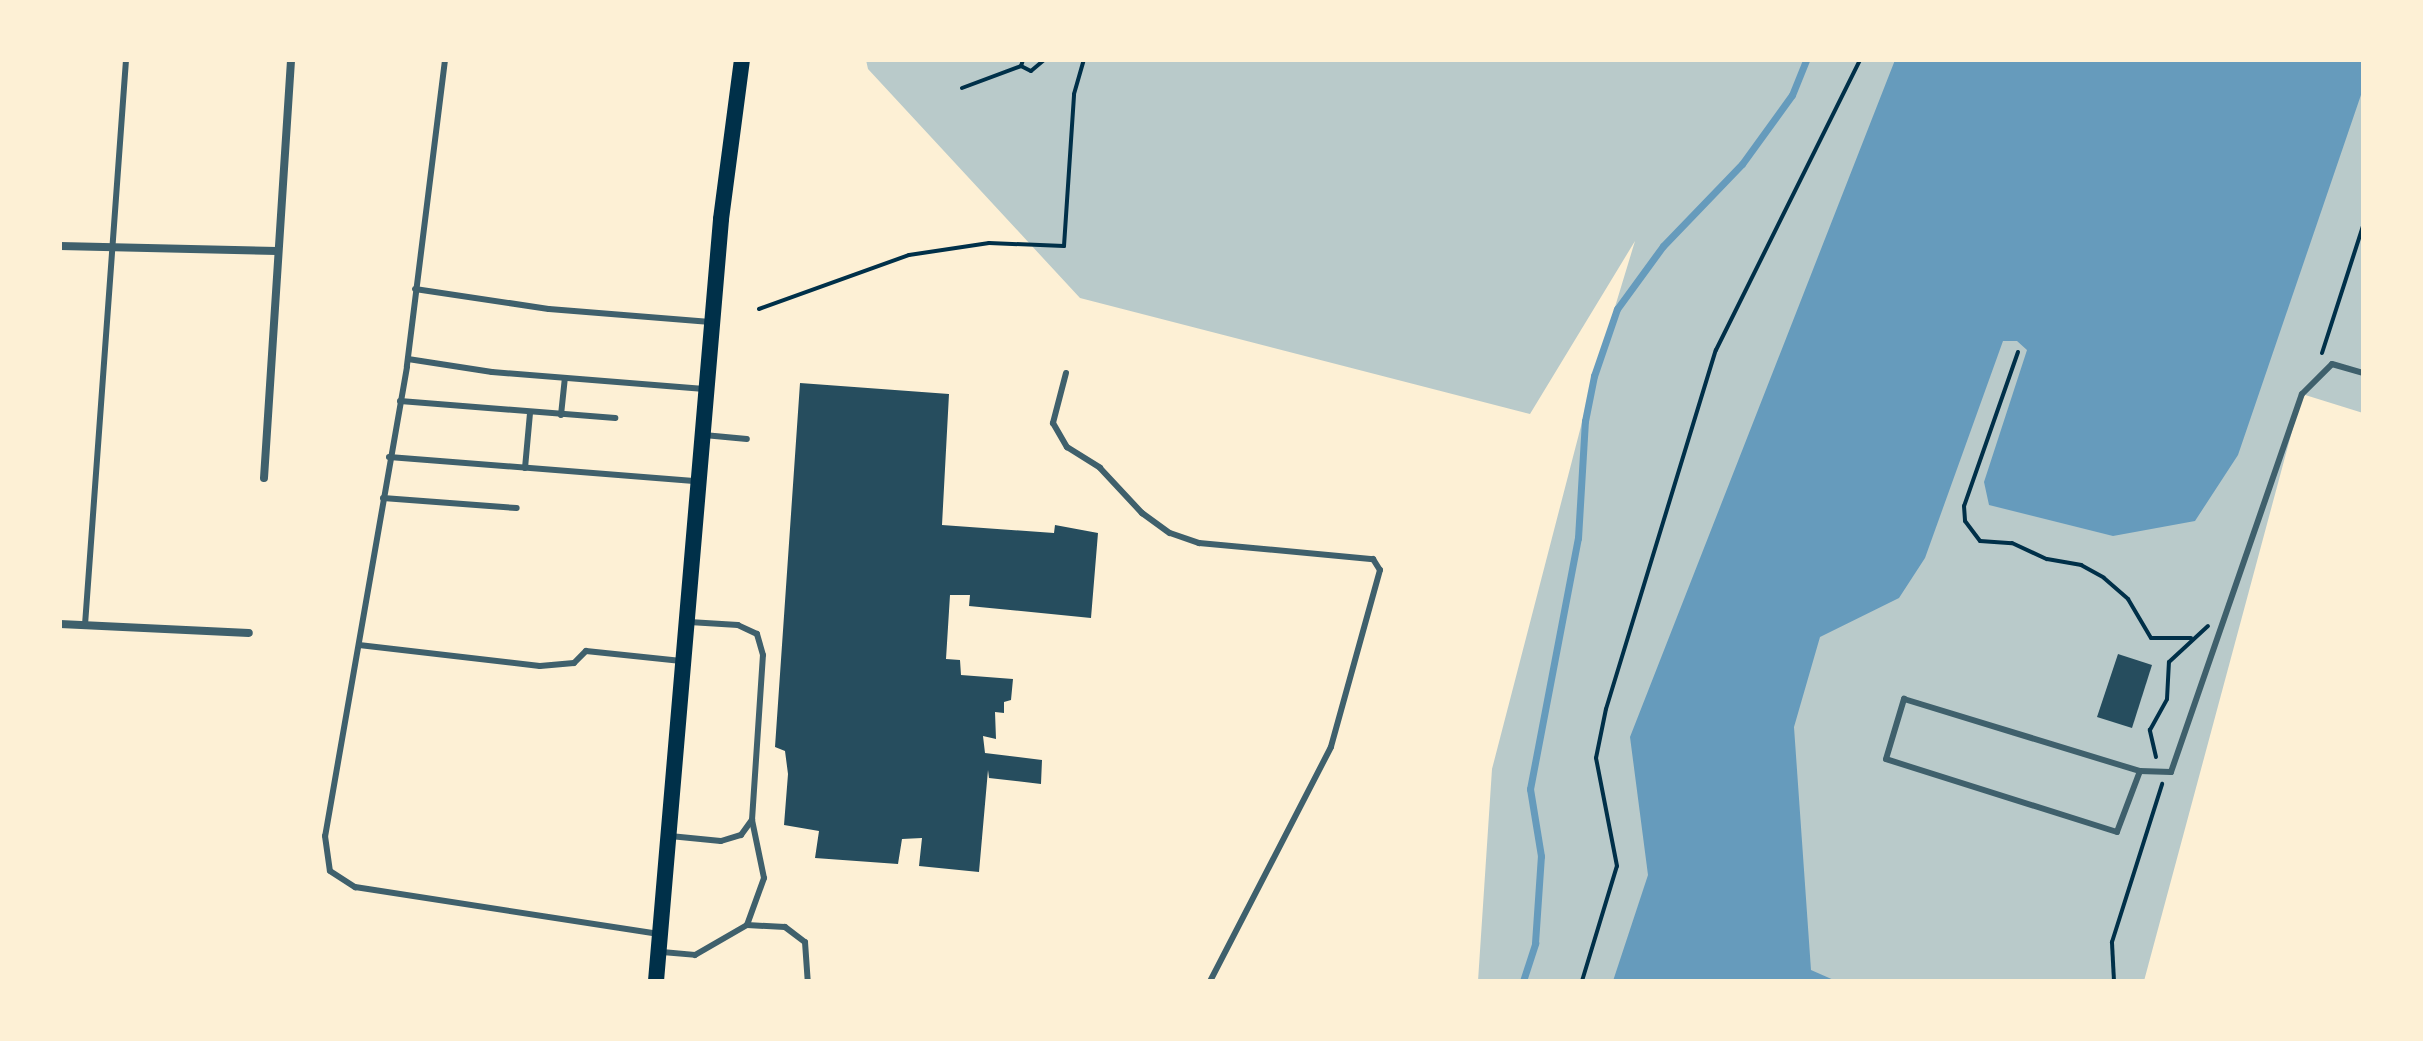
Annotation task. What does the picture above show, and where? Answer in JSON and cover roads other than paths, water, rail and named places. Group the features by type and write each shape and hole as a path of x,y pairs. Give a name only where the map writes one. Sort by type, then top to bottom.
{"main road":[{"path":"656,981 713,322 742,60"}],"street":[{"path":"264,478 291,60"},
{"path":"60,246 277,251"},
{"path":"60,624 249,633"}],"lane":[{"path":"85,625 126,60"},
{"path":"445,60 408,359 325,836 330,871 355,887 661,934"},
{"path":"415,289 549,309 713,322"},
{"path":"408,359 565,378 708,389"},
{"path":"2140,771 2117,832 1886,759 1904,699 2140,771 2171,772 2302,394 2314,378 2332,364 2363,373"},
{"path":"1066,373 1053,423 1067,447 1100,468 1142,513 1170,533 1199,543 1373,559 1380,570 1331,747 1210,981"},
{"path":"561,415 565,378"},
{"path":"400,401 615,418"},
{"path":"525,468 530,413"},
{"path":"704,435 747,439"},
{"path":"389,457 700,482"},
{"path":"383,498 517,508"},
{"path":"689,622 738,625 757,634 763,655 752,820 764,878 747,925"},
{"path":"359,645 510,659 540,666 574,663 586,651 686,661"},
{"path":"670,836 721,841 741,835 752,820"},
{"path":"659,952 695,955 747,925 785,927 805,942 808,981"}],"water":[{"path":"1895,60 2363,60 2363,89 2238,455 2195,521 2113,536 1989,505 1984,482 2027,350 2017,341 2003,341 1925,558 1899,598 1820,637 1794,727 1811,970 1836,981 1613,981 1648,875 1630,737"}],"waterway":[{"path":"1523,981 1535,943 1541,856 1530,789 1578,538 1585,421 1594,376 1617,309 1663,246 1742,164 1792,95 1806,60"}]}
